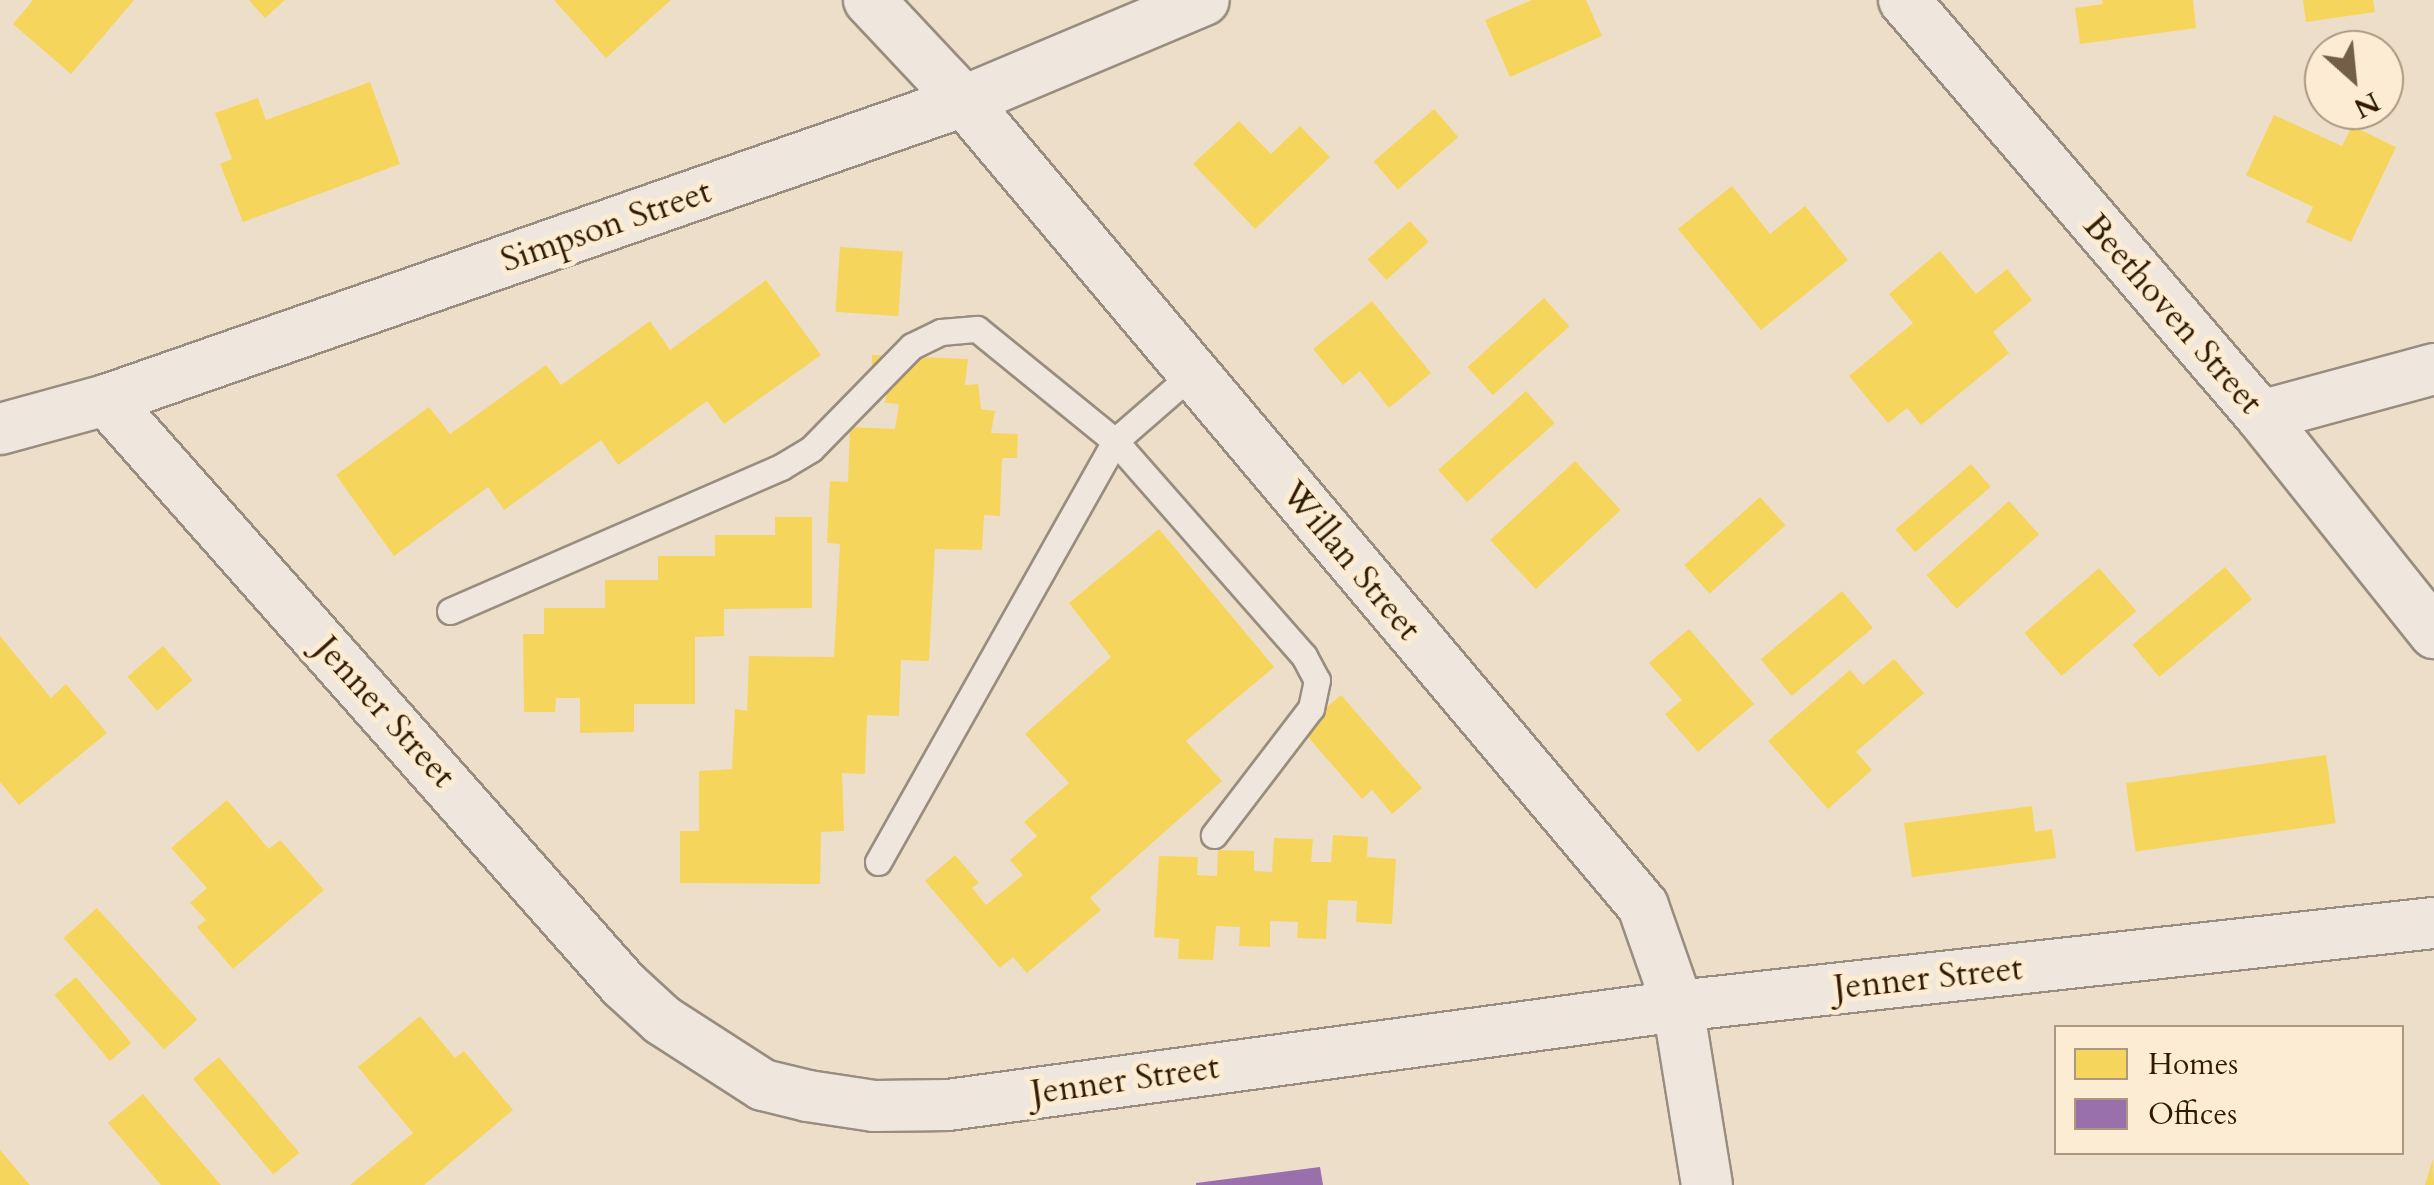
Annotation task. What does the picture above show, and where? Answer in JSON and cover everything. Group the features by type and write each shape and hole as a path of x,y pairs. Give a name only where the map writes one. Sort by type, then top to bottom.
{"street":[{"name":"Willan Street","path":"870,0 964,101 1643,906 1678,1006 1707,1185"},
{"name":"Simpson Street","path":"0,429 106,400 964,101 1204,0"},
{"name":"Beethoven Street","path":"1904,0 2261,416 2434,633"},
{"path":"2261,416 2434,369"},
{"name":"Jenner Street","path":"106,400 624,985 662,1020 763,1086 874,1106 948,1105 1678,1006 2434,923"}],"lane":[{"path":"450,611 781,467 811,449 912,346 941,332 977,329 1114,441 1304,656 1317,680 1310,708 1214,835"},
{"path":"878,862 1114,441 1192,374"}],"building: Homes":[{"path":"33,0 134,0 71,74 13,24"},
{"path":"249,0 285,0 265,18"},
{"path":"554,0 671,0 606,58"},
{"path":"1532,0 1586,0 1602,36 1510,77 1485,20"},
{"path":"2102,0 2193,0 2196,28 2080,44 2075,8 2103,4"},
{"path":"2303,0 2373,0 2375,12 2306,22"},
{"path":"370,82 400,164 243,222 220,164 232,159 215,113 258,98 266,120"},
{"path":"1434,109 1458,137 1398,189 1374,161"},
{"path":"2274,115 2342,146 2350,130 2360,130 2396,147 2351,242 2306,222 2313,207 2246,175"},
{"path":"1239,121 1271,154 1300,126 1330,157 1255,229 1193,164"},
{"path":"1732,186 1770,234 1805,206 1848,260 1761,330 1678,229"},
{"path":"1410,221 1429,242 1386,280 1368,259"},
{"path":"840,247 903,251 898,316 835,312"},
{"path":"1940,251 1976,294 2007,269 2032,300 1993,332 2009,353 1921,425 1907,408 1888,423 1849,376 1913,323 1889,294"},
{"path":"766,280 821,355 724,424 707,401 618,465 601,440 504,510 488,487 394,556 336,475 429,407 450,434 546,365 561,385 650,321 670,350"},
{"path":"1544,298 1569,326 1493,395 1467,367"},
{"path":"1372,301 1431,373 1389,408 1360,371 1343,385 1313,349"},
{"path":"872,355 968,359 965,385 978,384 981,409 995,411 991,433 1018,434 1017,458 1002,458 1000,516 984,515 982,550 935,549 929,661 901,660 899,716 867,715 865,774 842,773 844,831 821,832 820,884 680,883 680,831 699,831 699,771 732,769 735,709 747,711 749,656 834,657 840,544 827,543 830,481 848,482 850,427 895,429 899,404 885,403 888,383 872,384"},
{"path":"1526,391 1555,423 1467,502 1438,470"},
{"path":"1575,461 1621,510 1536,589 1490,540"},
{"path":"1971,464 1991,487 1915,552 1896,530"},
{"path":"1760,497 1785,525 1710,593 1684,565"},
{"path":"2009,501 2039,534 1957,609 1927,575"},
{"path":"775,517 812,517 812,608 724,609 724,636 695,637 695,704 634,704 634,732 580,733 580,698 556,698 555,712 524,712 523,634 544,634 544,608 605,608 605,580 658,580 658,556 715,556 715,535 775,535"},
{"path":"1159,529 1274,667 1186,741 1222,781 1090,898 1101,910 1027,973 1013,957 1000,968 925,881 955,855 979,883 972,888 986,905 1023,875 1010,860 1037,836 1024,822 1069,783 1025,734 1111,657 1069,603"},
{"path":"2225,567 2252,599 2159,677 2132,645"},
{"path":"2099,568 2136,611 2062,676 2024,633"},
{"path":"1842,591 1873,628 1792,696 1761,659"},
{"path":"1689,629 1754,704 1698,752 1665,714 1682,700 1649,663"},
{"path":"0,636 51,698 66,684 107,733 19,805 0,782"},
{"path":"163,646 193,680 157,711 128,677"},
{"path":"1894,659 1924,693 1856,752 1872,770 1828,809 1768,741 1850,670 1863,685"},
{"path":"1341,695 1422,788 1392,814 1372,790 1362,799 1301,729"},
{"path":"2326,755 2336,823 2136,851 2126,783"},
{"path":"227,800 269,849 280,840 324,890 233,969 197,927 206,920 190,903 207,888 171,848"},
{"path":"2032,806 2035,832 2052,829 2056,858 1912,877 1904,823"},
{"path":"1333,835 1368,837 1367,857 1396,859 1392,924 1356,922 1357,901 1328,900 1326,939 1297,938 1298,922 1270,921 1270,947 1239,946 1240,927 1216,926 1213,960 1178,959 1179,939 1154,937 1159,856 1198,857 1197,875 1217,876 1218,850 1254,851 1254,871 1272,872 1274,838 1313,839 1311,862 1331,862"},
{"path":"97,908 197,1019 164,1050 64,938"},
{"path":"76,977 131,1043 110,1061 55,995"},
{"path":"420,1016 455,1058 464,1051 513,1110 424,1185 350,1185 413,1133 358,1067"},
{"path":"219,1057 299,1153 273,1175 193,1079"},
{"path":"143,1094 221,1185 161,1185 108,1123"},
{"path":"0,1150 30,1185 0,1185"},
{"path":"2433,1159 2434,1185 2425,1185"}],"building: Offices":[{"path":"1320,1167 1323,1185 1196,1185 1196,1183"}]}
